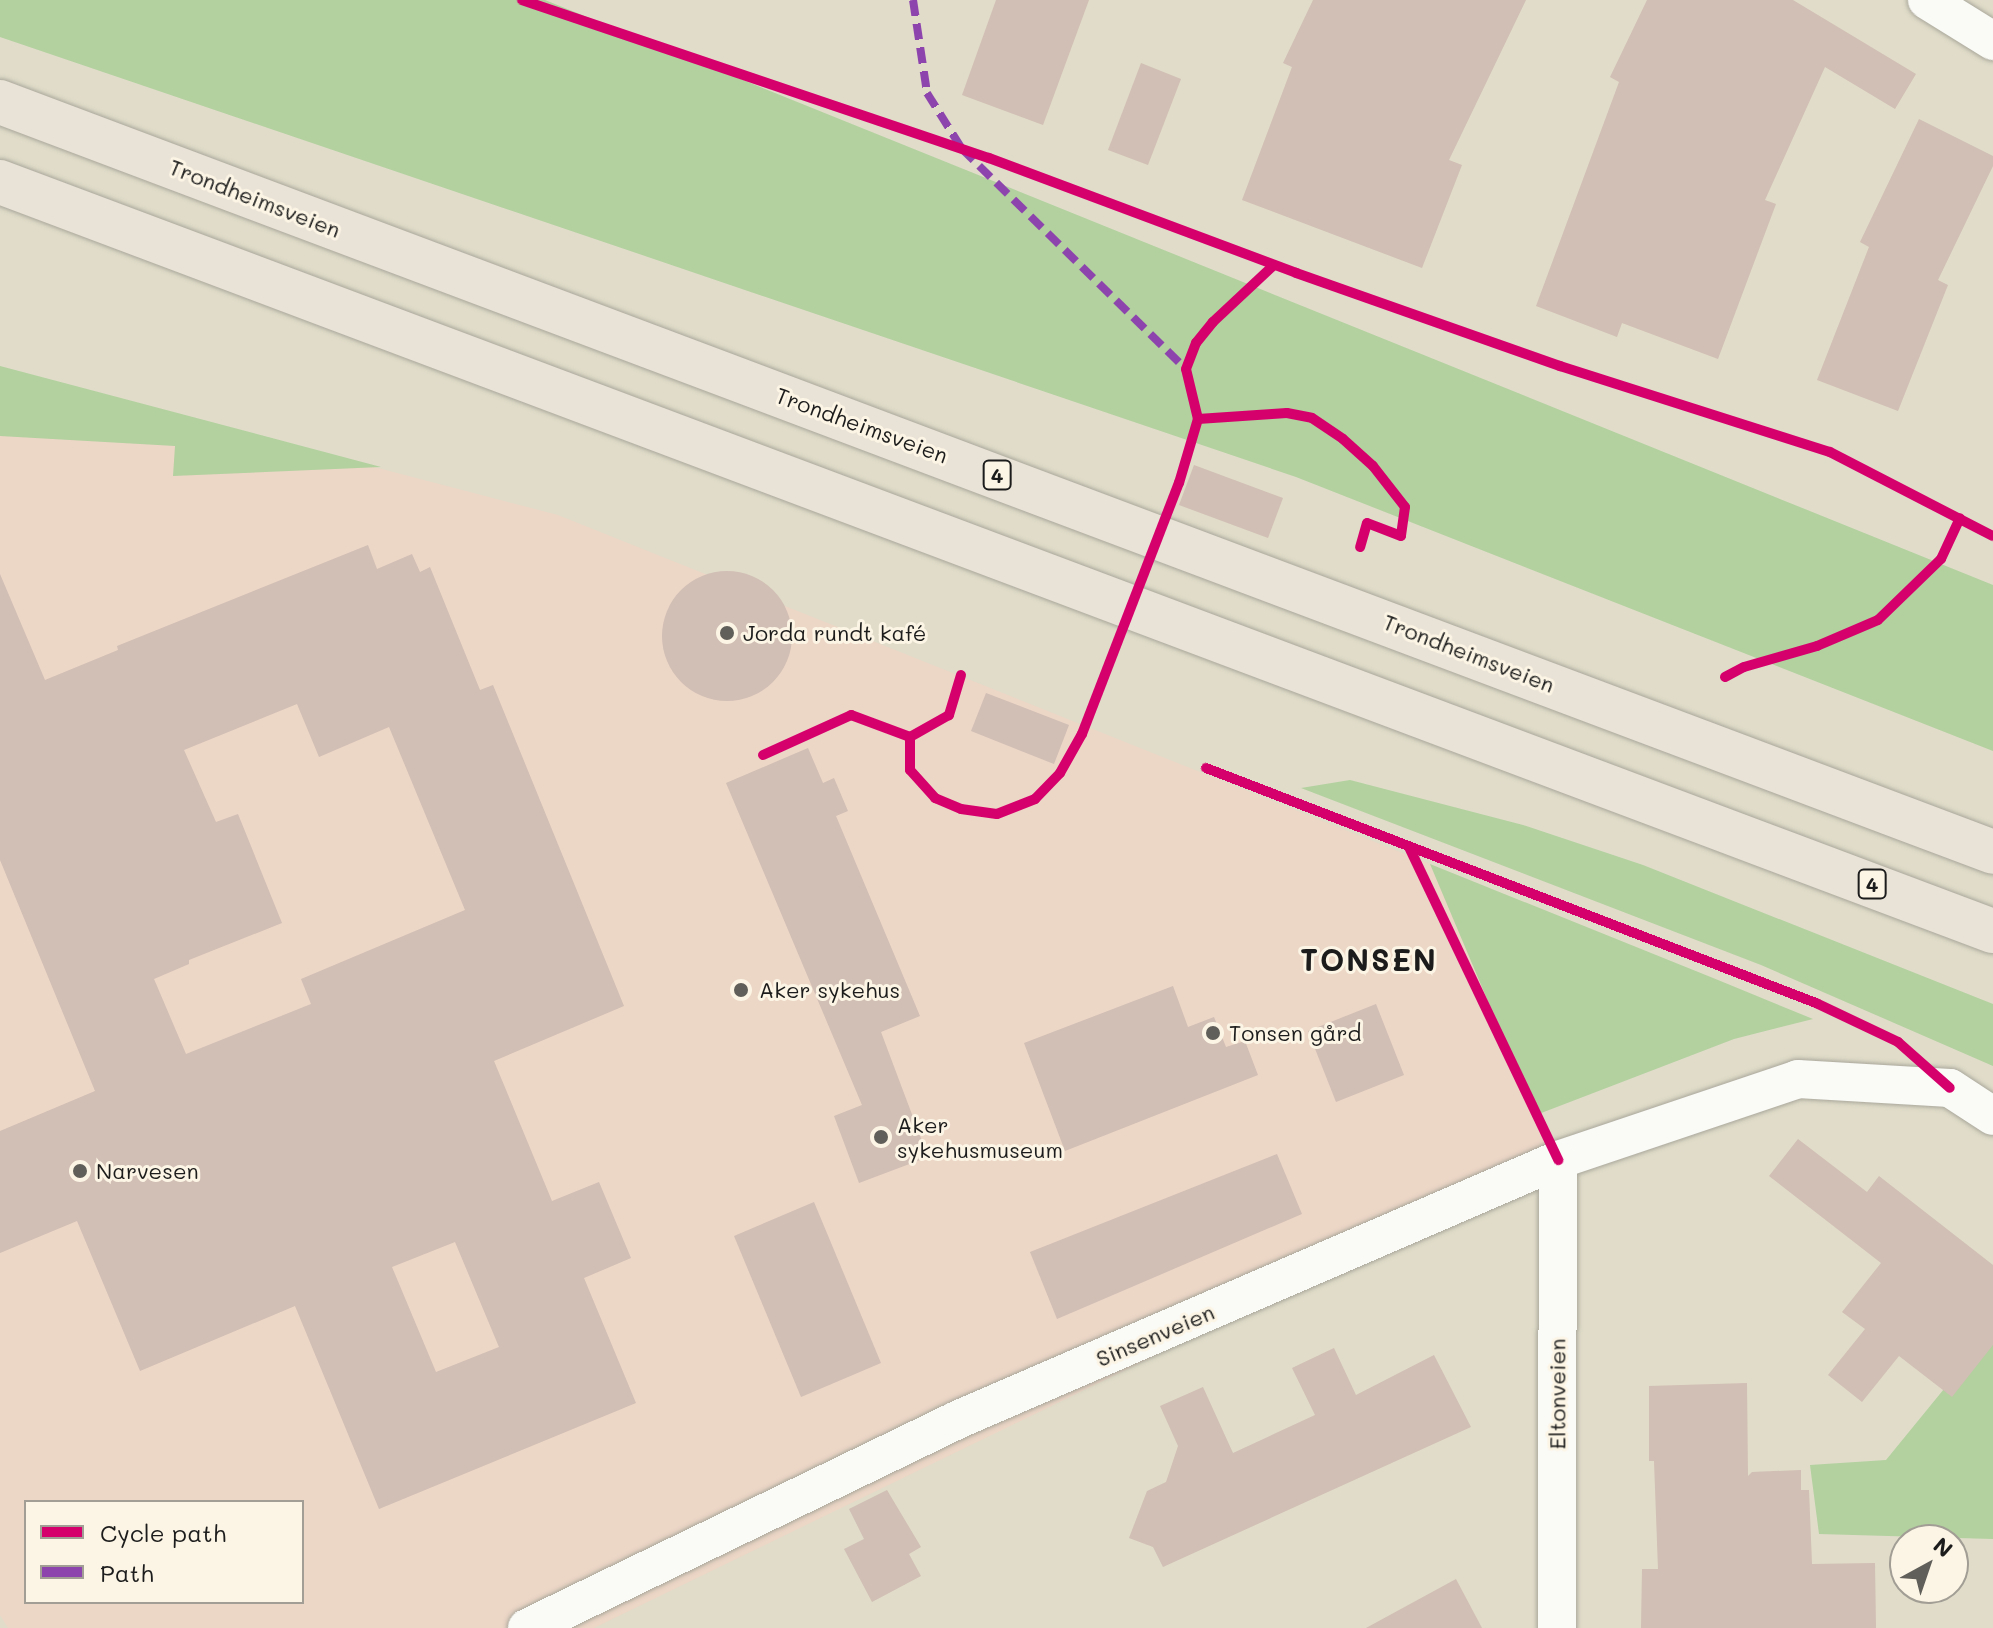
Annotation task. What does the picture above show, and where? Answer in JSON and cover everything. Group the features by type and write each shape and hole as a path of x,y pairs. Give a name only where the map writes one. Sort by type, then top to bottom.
{"highway":[{"name":"Trondheimsveien","path":"0,102 1993,852"},
{"name":"4","path":"0,182 1993,931"}],"street":[{"path":"1927,0 1993,41"},
{"name":"Sinsenveien","path":"527,1628 957,1420 1558,1160 1798,1079 1950,1088 1993,1116"},
{"name":"Eltonveien","path":"1557,1628 1558,1160"}],"shaded area":[{"name":"Aker sykehus","path":"0,369 558,515 1430,864 1558,1160 594,1628 8,1628 0,1615"}],"green space":[{"path":"0,0 545,0 1993,585 1993,751 1296,477 0,37"},
{"path":"0,366 381,467 173,476 175,446 0,436"},
{"path":"1350,780 1523,825 1643,865 1993,1004 1993,1066 1761,965 1301,788"},
{"path":"1430,864 1813,1019 1734,1039 1536,1115"},
{"path":"1993,1329 1993,1539 1969,1538 1969,1524 1889,1524 1889,1536 1819,1534 1810,1465 1886,1460"}],"building":[{"path":"996,0 1089,0 1043,125 962,95"},
{"path":"1313,0 1526,0 1449,160 1462,165 1422,268 1242,200 1292,67 1283,63"},
{"path":"1647,0 1793,0 1916,74 1895,109 1825,67 1765,200 1776,204 1718,359 1622,323 1617,337 1536,306 1619,82 1610,77"},
{"path":"1141,63 1181,79 1148,165 1108,150"},
{"path":"1919,119 1993,156 1993,166 1938,280 1948,285 1898,411 1817,380 1869,247 1860,242"},
{"path":"1194,465 1283,498 1268,538 1179,505"},
{"path":"368,545 377,569 412,554 420,572 430,567 480,690 493,685 624,1006 494,1061 552,1201 599,1182 631,1258 584,1278 636,1403 379,1509 295,1306 140,1371 77,1221 0,1253 0,1131 95,1091 0,860 0,574 45,680 118,650 117,646","holes":["297,704 319,757 389,727 465,910 301,979 311,1004 186,1054 154,979 189,964 189,960 282,923 238,814 216,822 184,750","455,1242 499,1347 436,1372 392,1267"]},
{"name":"Jorda rundt kafé","path":"727,571 752,576 773,590 787,611 792,636 787,661 773,682 752,696 727,701 702,696 681,682 667,661 662,636 667,611 681,590 702,576"},
{"path":"986,693 1069,725 1054,764 971,731"},
{"path":"808,748 823,783 834,778 848,811 836,816 920,1016 881,1032 928,1157 859,1183 834,1116 862,1105 726,783"},
{"path":"1173,986 1188,1027 1214,1017 1226,1047 1245,1041 1258,1075 1065,1151 1024,1043"},
{"path":"1376,1004 1404,1075 1336,1102 1308,1031"},
{"path":"1798,1139 1867,1192 1879,1176 1993,1265 1993,1345 1952,1397 1899,1356 1862,1402 1828,1375 1865,1329 1842,1312 1881,1263 1769,1176"},
{"path":"1277,1154 1302,1214 1057,1319 1030,1252"},
{"path":"814,1202 881,1363 801,1397 734,1236"},
{"path":"1334,1348 1356,1395 1434,1355 1471,1427 1163,1567 1153,1547 1129,1538 1147,1491 1166,1482 1178,1446 1160,1406 1203,1387 1233,1453 1315,1415 1292,1368"},
{"path":"1747,1383 1748,1476 1752,1472 1801,1470 1801,1490 1809,1490 1812,1564 1875,1563 1876,1628 1641,1628 1642,1569 1658,1569 1654,1461 1649,1461 1649,1386"},
{"path":"887,1490 921,1547 909,1554 921,1576 872,1602 844,1549 864,1539 849,1509"},
{"path":"1456,1579 1482,1628 1366,1628"}],"marked path":[{"path":"913,0 927,93 962,149 1186,369"}],"cycle path":[{"path":"522,0 989,158 1296,273 1560,366 1830,452 1993,536"},
{"path":"961,675 949,715 910,737 910,770 935,798 961,809 997,814 1035,799 1060,773 1082,734 1179,483 1198,419 1186,369 1196,343 1213,322 1274,265"},
{"path":"1198,419 1287,413 1312,418 1343,439 1373,466 1405,507 1401,536 1367,523 1360,547"},
{"path":"1725,677 1744,667 1817,646 1878,620 1941,559 1960,518"},
{"path":"763,755 851,715 910,737"},
{"path":"1206,768 1816,1003 1898,1042 1950,1088"},
{"path":"1409,847 1558,1160"}],"place":[{"name":"Jorda rundt kafé","path":"727,633"},
{"name":"Aker sykehus","path":"741,990"},
{"name":"Tonsen gård","path":"1213,1033"},
{"name":"Aker sykehusmuseum","path":"881,1137"},
{"name":"Narvesen","path":"80,1171"}],"district":[{"name":"TONSEN","path":"1369,959"}]}
